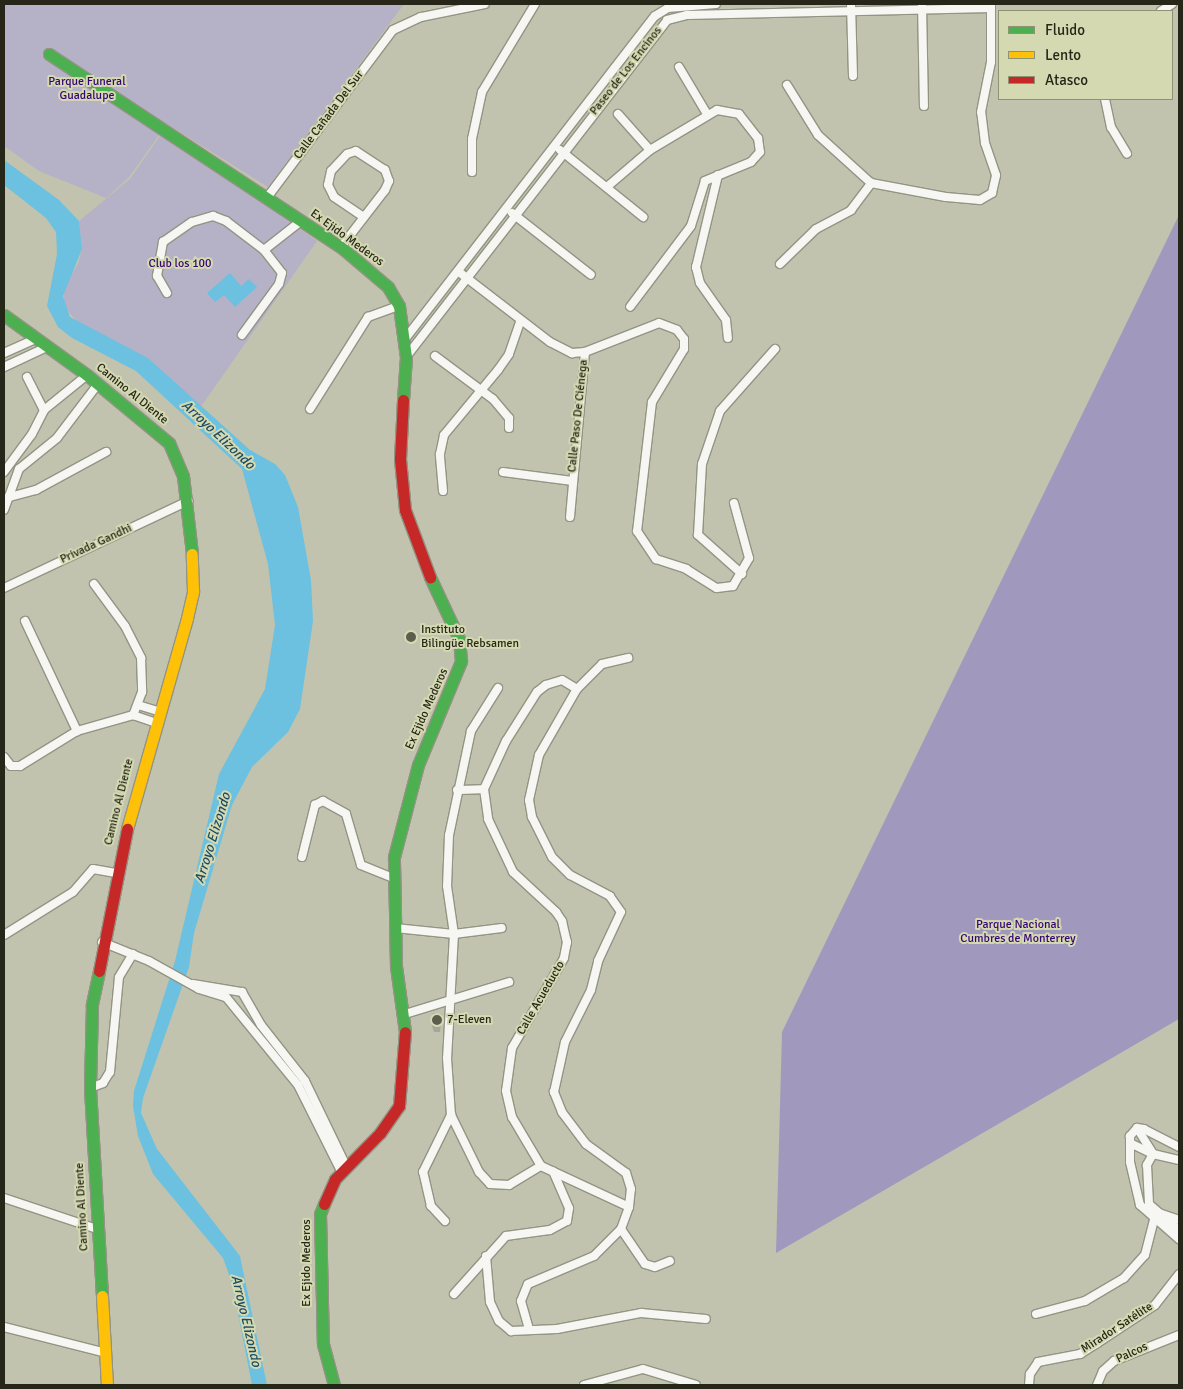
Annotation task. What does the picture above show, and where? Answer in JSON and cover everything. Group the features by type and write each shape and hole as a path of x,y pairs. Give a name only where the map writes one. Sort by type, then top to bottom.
{"street":[{"name":"Calle Cañada Del Sur","path":"266,199 393,30 421,17 485,4"},
{"path":"472,172 473,126 482,92 535,4"},
{"path":"667,20 669,6 716,4"},
{"path":"772,4 772,12"},
{"name":"Paseo de Los Encinos","path":"404,338 459,272 651,21 669,6"},
{"path":"922,6 924,106"},
{"path":"787,85 818,135 870,183 946,197 987,198 996,183 981,126 991,62 991,6"},
{"name":"Paseo de Los Encinos","path":"406,357 667,20 687,15 851,7 991,6"},
{"path":"851,7 853,76"},
{"name":"Ex Ejido Mederos","path":"49,54 341,248 388,287 399,306 406,357 400,459 405,510 461,649 459,673 418,765 400,821 394,878 395,928 405,1014 406,1080 399,1106 380,1133 344,1168 326,1198 320,1232 323,1344 334,1385"},
{"path":"679,67 707,114"},
{"path":"1105,100 1111,127 1127,154"},
{"path":"608,186 650,150 707,114 717,110 738,114 749,123 761,146 751,162 705,181 690,226 630,306"},
{"path":"618,114 650,150"},
{"path":"555,146 608,186 643,217"},
{"path":"341,248 385,190 389,178 362,153 352,152 331,172 328,189 334,197 364,217"},
{"path":"718,175 696,267 700,283 726,320 728,338"},
{"path":"780,264 816,229 851,210 870,183"},
{"path":"507,209 591,275"},
{"path":"166,293 157,276 163,242 192,222 220,218 264,250 281,268 281,279 242,335"},
{"path":"264,250 301,221"},
{"path":"459,272 558,348 585,352 660,323 681,333 685,344 683,354 652,402 637,531 656,559 686,569 712,586 733,586 742,574 749,558 734,503"},
{"path":"310,409 368,317 399,306"},
{"name":"Camino Al Diente","path":"4,315 87,375 169,443 179,463 188,501 193,591 116,873 92,1005 90,1088 103,1352 108,1385"},
{"path":"443,490 440,454 444,435 482,391 509,354 521,320"},
{"path":"4,353 36,339"},
{"path":"4,367 47,347"},
{"path":"742,574 698,535 702,464 720,410 775,348"},
{"name":"Calle Paso De Ciénega","path":"570,517 585,352"},
{"path":"435,356 482,391 505,412 509,428"},
{"path":"4,472 28,440 44,410 87,375"},
{"path":"27,377 44,410"},
{"path":"4,510 6,498 19,469 66,428 98,384"},
{"path":"28,440 40,450"},
{"path":"6,498 36,490 106,452"},
{"path":"503,472 572,481"},
{"name":"Privada Gandhi","path":"4,588 188,501"},
{"path":"94,584 125,626 140,658 142,692 133,715"},
{"path":"25,621 77,731"},
{"path":"529,1329 521,1301 528,1284 594,1256 621,1229 629,1207 631,1189 626,1173 586,1144 562,1112 554,1092 565,1042 591,990 598,961 621,912 610,896 561,867 532,817 531,785 539,755 577,689 602,664 628,658"},
{"path":"457,790 484,789 506,741 537,692 546,684 562,680 577,689"},
{"path":"498,688 471,731 449,835 447,886 454,934 452,1000 447,1058 452,1115 479,1172 490,1184 509,1185 541,1166 629,1207"},
{"path":"138,705 158,717"},
{"path":"4,757 11,766 20,766 77,731 133,715 158,717"},
{"name":"Calle Acueducto","path":"484,789 488,819 513,872 556,912 566,930 564,958 512,1048 507,1073 512,1117 541,1166"},
{"path":"302,857 315,805 323,801 346,814 361,865 394,878"},
{"path":"4,934 73,892 93,869 116,873"},
{"path":"395,928 454,934 502,928"},
{"path":"102,942 134,954 226,997 311,1100"},
{"path":"90,1088 103,1083 110,1072 119,976 134,954"},
{"path":"191,982 242,992 311,1100 344,1168"},
{"path":"405,1014 509,982"},
{"path":"226,997 231,989"},
{"path":"239,1011 250,1006"},
{"path":"445,1221 428,1201 423,1172 452,1115"},
{"path":"1135,1129 1130,1144 1137,1195 1179,1240"},
{"path":"1135,1129 1179,1147"},
{"path":"1135,1129 1153,1154"},
{"path":"1130,1144 1153,1154 1179,1160"},
{"path":"1036,1314 1085,1301 1124,1278 1145,1256 1153,1233 1154,1215 1148,1199 1146,1174 1148,1158 1153,1154"},
{"path":"454,1294 486,1256 506,1236 550,1230 567,1221 570,1208 553,1171"},
{"path":"4,1198 97,1228"},
{"path":"1154,1215 1179,1220"},
{"path":"1154,1215 1179,1230"},
{"path":"621,1229 645,1264 655,1267 670,1261"},
{"path":"486,1256 490,1302 499,1321 511,1331 557,1329 641,1312 706,1319"},
{"name":"Mirador Satélite","path":"1029,1385 1030,1374 1038,1362 1080,1354 1155,1305 1179,1274"},
{"path":"4,1327 103,1352"},
{"name":"Palcos","path":"1097,1385 1103,1371 1114,1360 1179,1335"},
{"path":"584,1385 643,1369 696,1385"}],"green space":[{"name":"Parque Funeral Guadalupe","path":"4,4 404,4 268,187 167,124 129,177 106,198 39,171 4,146"},
{"name":"Club los 100","path":"162,133 317,241 200,408 148,358 78,323 64,306 64,285 78,264 82,249 79,221 130,179"},
{"name":"Parque Nacional Cumbres de Monterrey","path":"1179,215 1179,1019 776,1253 782,1032"}],"water":[{"name":"Arroyo Elizondo","path":"4,160 59,200 79,221 82,249 63,296 70,317 148,358 250,450 275,464 285,475 298,507 311,580 313,621 300,709 288,732 252,767 232,805 194,933 189,967 143,1098 141,1113 157,1149 240,1256 267,1385 252,1385 232,1283 223,1258 153,1174 138,1136 133,1106 134,1091 175,961 219,774 265,689 275,625 268,564 242,469 136,371 72,338 58,327 47,306 57,254 56,232 46,218 4,185"},
{"path":"230,273 241,286 249,279 257,287 235,307 224,295 215,302 207,293"}],"building":[{"name":"7-Eleven","path":"433,1013 442,1014 440,1032 434,1032 432,1026"}],"traffic: fast":[{"path":"49,54 341,247 388,287 399,306 406,357 403,400"},
{"path":"4,315 87,375 169,443 183,476 192,554"},
{"path":"405,1032 396,966 394,857 418,765 461,661 459,639 430,577"},
{"path":"99,971 92,1005 90,1088 102,1296"},
{"path":"324,1204 320,1214 323,1344 334,1385"}],"traffic: slow":[{"path":"127,829 187,618 193,591 192,554"},
{"path":"102,1296 107,1385"}],"traffic: jam":[{"path":"403,400 400,459 405,510 430,577"},
{"path":"99,971 127,829"},
{"path":"324,1204 335,1179 380,1133 399,1106 405,1032"}],"place":[{"name":"Instituto Bilingüe Rebsamen","path":"411,637"},
{"name":"7-Eleven","path":"437,1020"}]}
